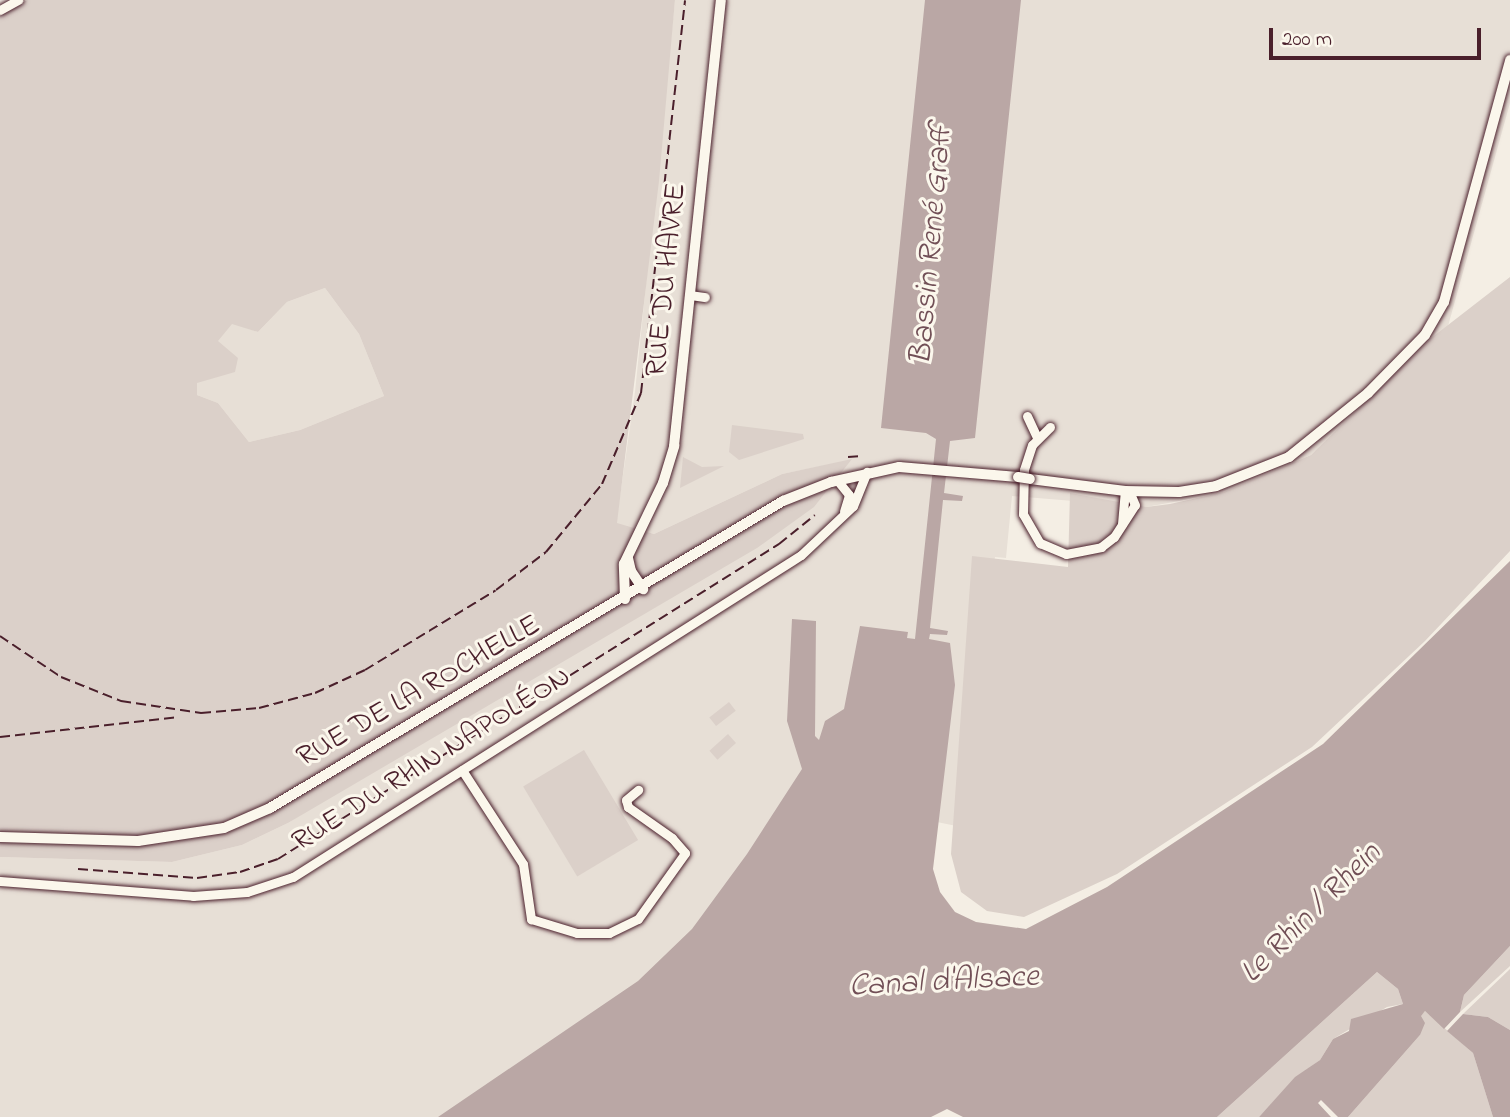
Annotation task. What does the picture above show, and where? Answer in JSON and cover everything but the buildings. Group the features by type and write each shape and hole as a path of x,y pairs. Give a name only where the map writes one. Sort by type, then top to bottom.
{"main road":[{"name":"RUE DU HAVRE","path":"625,599 622,574 628,555 671,459 721,0"},
{"path":"838,483 867,472 929,469 1024,478 1125,495 1165,492 1238,480 1289,457 1368,393 1429,330 1451,281 1510,60"},
{"name":"RUE DE LA ROCHELLE","path":"0,837 138,841 223,828 270,808 643,589 773,507 838,483"},
{"path":"628,555 631,571 643,589"}],"street":[{"path":"0,10 18,0"},
{"path":"690,295 705,298"},
{"path":"1027,416 1037,437"},
{"path":"1050,427 1037,437 1026,458 1021,502 1026,522 1040,542 1058,553 1086,553 1108,543 1135,505 1165,492"},
{"name":"RUE DU RHIN NAPOLÉON","path":"0,881 193,896 247,892 313,866 794,560 856,502 867,472"},
{"path":"838,483 848,500 840,518"},
{"path":"1125,495 1135,505"},
{"path":"1122,525 1125,495"},
{"path":"462,771 523,864 531,919 577,933 609,933 638,919 685,853 672,838 628,807 626,800 638,790"}],"shaded area":[{"path":"27,0 675,0 659,181 617,523 654,534 782,474 852,459 814,507 757,548 288,823 242,845 172,862 0,857 0,16","holes":["325,288 359,334 384,396 300,430 249,442 218,403 197,395 197,383 235,372 238,358 218,341 232,324 258,332 287,302"]},
{"path":"675,0 1510,0 1510,103 1430,391 1374,399 1311,455 1223,493 1146,507 1012,496 1006,558 995,557 966,828 937,822 543,1117 0,1117 0,857 172,862 242,845 288,823 851,460 782,474 654,534 616,524 635,392"},
{"path":"1510,277 1510,551 1425,641 1312,747 1117,874 1024,917 987,911 961,892 951,854 972,556 1068,567 1070,493 1146,507 1170,504 1224,492 1311,455 1430,339"},
{"path":"325,288 359,334 384,396 300,430 249,442 218,403 197,395 197,383 217,341 232,323 258,332 287,302"},
{"path":"732,425 803,434 804,439 739,460 729,452"},
{"path":"683,457 702,467 724,466 680,488"},
{"path":"729,702 736,711 716,726 709,717"},
{"path":"728,734 736,743 717,760 709,751"},
{"path":"584,750 638,840 577,877 523,787"},
{"path":"1510,946 1510,966 1460,1012 1464,995"},
{"path":"1510,969 1510,1030 1488,1017 1463,1014"},
{"path":"1377,972 1398,989 1403,1004 1387,1007 1333,1039 1320,1060 1295,1078 1259,1117 1217,1117"},
{"path":"1425,1011 1473,1053 1493,1117 1348,1117 1420,1035 1420,1016"}],"water":[{"path":"925,0 1021,0 975,438 950,441 944,493 963,496 962,501 943,500 930,628 948,631 947,635 930,634 929,639 950,643 955,685 933,869 940,892 955,912 976,922 1026,929 1107,887 1323,744 1510,561 1510,946 1464,995 1460,1012 1444,1029 1425,1011 1421,1016 1425,1023 1420,1035 1348,1117 1338,1117 1321,1100 1318,1103 1331,1117 1259,1117 1295,1077 1320,1060 1333,1039 1349,1031 1351,1019 1403,1004 1398,989 1377,972 1217,1117 963,1117 947,1109 931,1117 438,1117 638,981 692,929 747,854 802,769 787,721 792,619 816,621 815,736 819,740 825,721 844,709 860,626 908,632 907,638 915,639 936,439 926,433 881,428"},
{"path":"1463,1014 1488,1017 1510,1030 1510,1117 1493,1117 1473,1053 1447,1031"}],"railway":[{"path":"0,636 61,677 121,701 201,713 259,708 315,693 365,670 496,590 546,552 602,484 641,393 685,0"},
{"path":"848,457 862,456"},
{"path":"78,869 197,878 240,872 278,859 779,544 815,515"},
{"path":"0,737 177,717"}],"water label":[{"name":"Bassin René Graff","path":"933,245"},
{"name":"Le Rhin / Rhein","path":"1312,914"},
{"name":"Canal d'Alsace","path":"944,983"}]}
